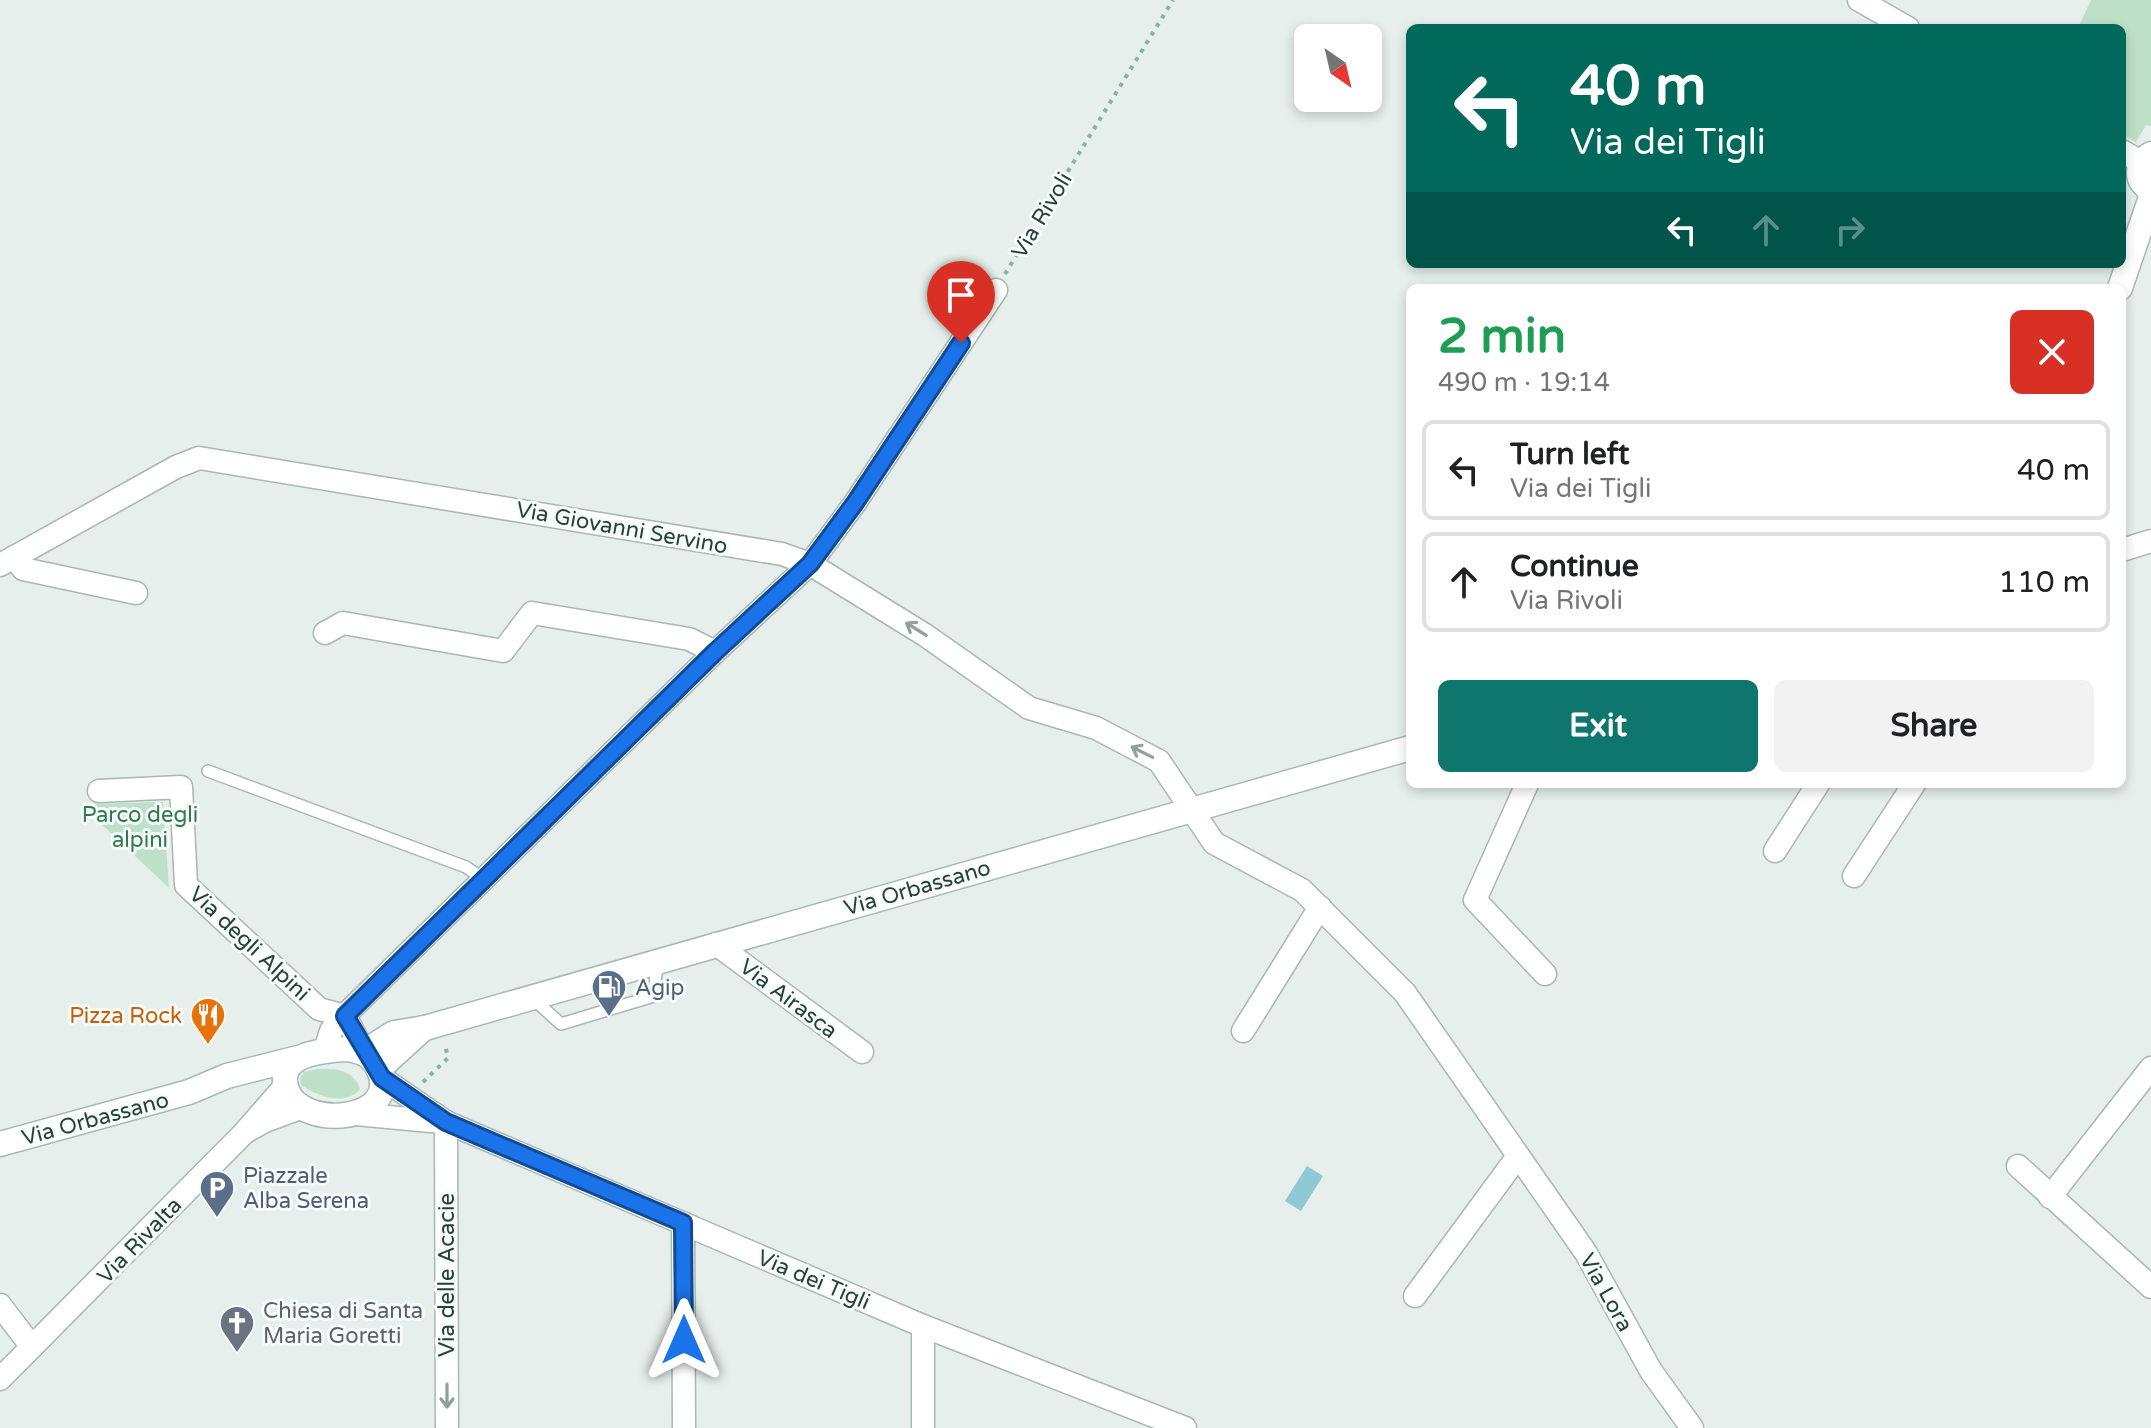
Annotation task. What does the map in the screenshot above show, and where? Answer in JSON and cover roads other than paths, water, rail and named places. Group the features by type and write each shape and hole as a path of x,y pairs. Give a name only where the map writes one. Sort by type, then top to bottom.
{"main road":[{"path":"2138,156 2140,179 2151,190"},
{"path":"2121,284 2151,197"},
{"name":"Via Orbassano","path":"375,1067 425,1028 1406,749"},
{"name":"Via Orbassano","path":"0,1144 189,1092 227,1076 325,1050 375,1067"},
{"path":"298,1058 289,1067 285,1086 291,1098 303,1107 325,1115 356,1114"},
{"name":"Via Orbassano","path":"356,1114 369,1107 382,1090 375,1067"},
{"name":"Via Orbassano","path":"189,1092 263,1083 285,1086"}],"street":[{"path":"1859,0 1901,24"},
{"path":"325,1050 331,1031 345,1016 715,652 810,564 855,503 996,290"},
{"name":"Via Giovanni Servino","path":"7,561 176,467 199,458 782,554 810,564 925,635 1029,708 1096,728 1159,761 1193,809"},
{"path":"2126,549 2151,541"},
{"path":"7,561 23,569 136,593"},
{"path":"325,633 343,623 503,651 532,613 689,639 715,652"},
{"name":"Via degli Alpini","path":"99,791 181,787 186,885 319,1009 345,1016"},
{"path":"1525,788 1475,900 1545,974"},
{"path":"1775,851 1815,788"},
{"path":"1854,876 1911,788"},
{"name":"Via Lora","path":"1193,809 1214,843 1302,890 1405,993 1586,1253 1651,1371 1692,1428"},
{"path":"1243,1031 1320,907"},
{"name":"Via Airasca","path":"716,944 862,1052"},
{"path":"345,1016 375,1067"},
{"name":"Via dei Tigli","path":"375,1067 446,1122 923,1326 1159,1423 1185,1428"},
{"path":"2050,1197 2151,1068"},
{"name":"Via Rivalta","path":"0,1379 245,1132 285,1086"},
{"name":"Via Rivalta","path":"245,1132 280,1114 303,1107"},
{"name":"Via dei Tigli","path":"356,1114 446,1122"},
{"name":"Via delle Acacie","path":"446,1122 447,1428"},
{"path":"1415,1296 1518,1156"},
{"path":"2018,1166 2151,1287"},
{"path":"683,1223 684,1428"},
{"path":"0,1305 32,1347"},
{"path":"923,1326 923,1428"}],"lane":[{"path":"208,771 466,867 483,879"},
{"path":"530,997 561,1024 654,996 657,961"}],"water":[{"path":"1307,1166 1323,1176 1301,1211 1285,1201"}],"place":[{"name":"Agip","path":"609,1018"},
{"name":"Pizza Rock","path":"208,1046"},
{"name":"Piazzale Alba Serena","path":"217,1219"},
{"name":"Chiesa di Santa Maria Goretti","path":"237,1354"}],"park label":[{"name":"Parco degli alpini","path":"140,826"}]}
